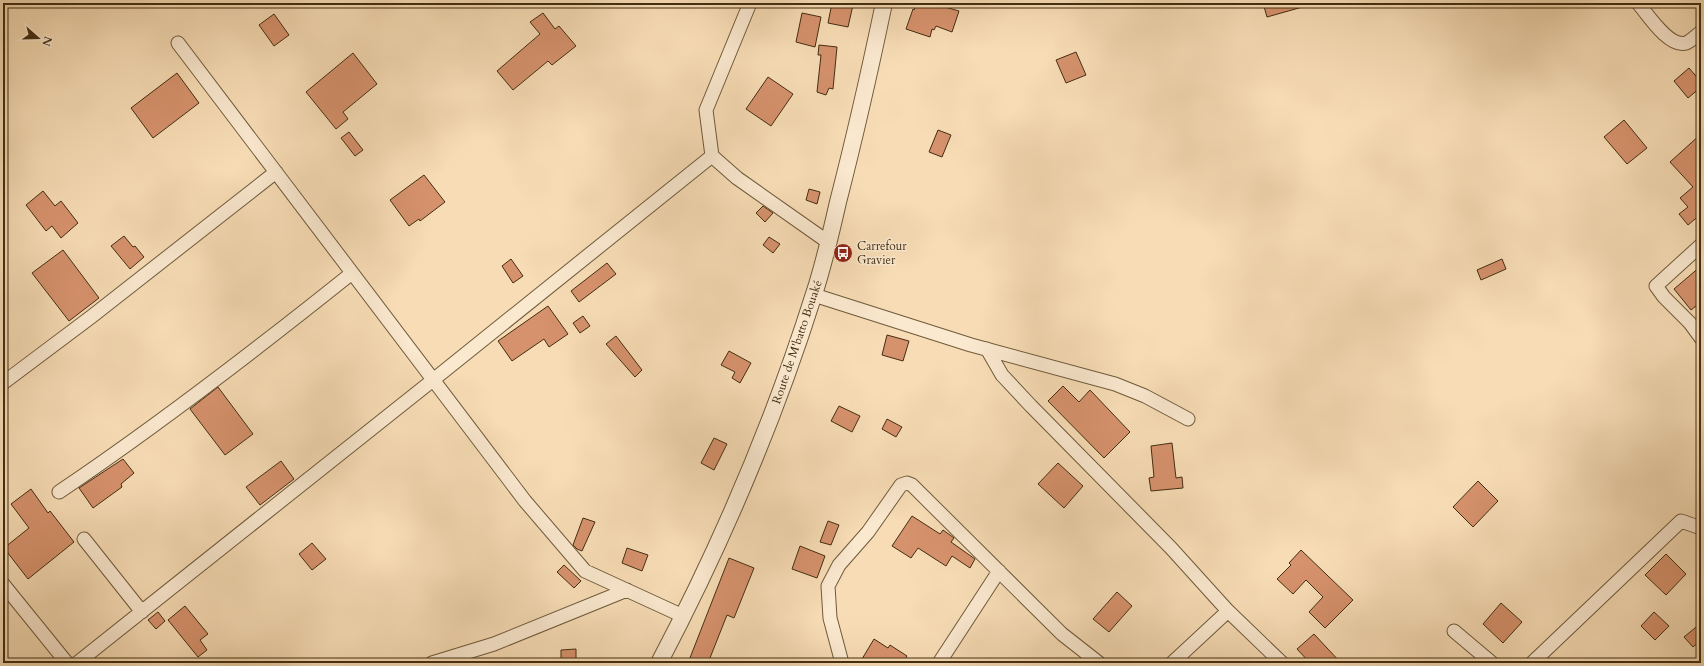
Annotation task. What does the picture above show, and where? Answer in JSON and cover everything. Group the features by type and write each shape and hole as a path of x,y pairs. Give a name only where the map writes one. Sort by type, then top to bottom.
{"street":[{"path":"750,3 706,110 712,156 737,178 828,242"},
{"name":"Route de M'batto Bouaké","path":"659,663 708,567 765,434 814,295 865,98 884,3"},
{"path":"1638,3 1669,39 1676,43 1686,43 1701,32"},
{"path":"178,43 525,501 585,571 683,616"},
{"path":"77,663 712,156"},
{"path":"3,383 91,317 276,172"},
{"path":"1701,245 1656,286 1664,297 1690,323 1701,338"},
{"path":"59,492 128,446 352,273"},
{"path":"814,295 918,329 1115,384 1145,396 1188,419"},
{"path":"987,349 1002,375 1030,406 1171,548 1228,611 1282,663"},
{"path":"842,663 830,618 828,586 839,565 868,532 902,485 907,483 912,485 1062,634 1099,663"},
{"path":"1532,663 1681,521 1701,528"},
{"path":"84,539 142,612"},
{"path":"939,663 998,571"},
{"path":"3,584 67,663"},
{"path":"432,663 494,644 627,590"},
{"path":"1172,663 1228,611"},
{"path":"1454,631 1492,663"}],"building":[{"path":"832,3 853,5 848,27 828,23"},
{"path":"917,3 931,3 959,11 952,32 936,26 934,30 932,29 930,37 906,29 913,9 914,10"},
{"path":"1263,3 1305,3 1306,6 1267,17"},
{"path":"543,13 555,29 559,26 576,46 552,65 548,61 513,90 497,71 540,34 530,22"},
{"path":"802,13 821,17 815,47 796,42"},
{"path":"274,14 289,35 274,46 259,25"},
{"path":"819,45 837,47 833,89 829,88 826,95 817,92 821,55 818,55"},
{"path":"1076,52 1086,75 1066,83 1056,60"},
{"path":"353,53 377,84 343,112 348,119 336,129 306,92"},
{"path":"1689,68 1701,82 1701,87 1688,98 1674,81"},
{"path":"177,73 199,103 153,138 131,108"},
{"path":"768,77 793,94 771,126 746,109"},
{"path":"1624,120 1647,148 1627,164 1604,137"},
{"path":"938,130 951,135 942,157 929,152"},
{"path":"349,132 363,150 355,156 341,138"},
{"path":"1701,134 1701,214 1688,225 1679,214 1688,207 1680,198 1693,187 1670,162"},
{"path":"424,175 445,202 420,221 419,219 409,226 390,200"},
{"path":"809,189 820,192 817,204 806,200"},
{"path":"43,191 55,206 61,201 78,223 61,238 52,226 46,231 26,205"},
{"path":"763,206 773,213 765,222 756,213"},
{"path":"124,236 144,257 130,269 111,246"},
{"path":"769,237 780,244 773,253 763,245"},
{"path":"63,250 99,298 69,321 32,273"},
{"path":"511,259 523,276 513,283 502,266"},
{"path":"1502,259 1506,269 1481,280 1477,270"},
{"path":"607,263 616,274 579,302 571,291"},
{"path":"1701,266 1701,302 1691,310 1674,289"},
{"path":"548,306 568,334 549,347 544,339 512,361 498,341"},
{"path":"583,316 590,326 580,333 573,323"},
{"path":"887,335 909,341 903,361 882,355"},
{"path":"616,336 642,370 635,377 606,344"},
{"path":"729,351 751,363 740,383 732,378 735,372 721,365"},
{"path":"1063,386 1079,402 1090,390 1130,432 1104,458 1048,401"},
{"path":"218,387 253,434 225,455 190,409"},
{"path":"839,406 860,416 852,432 831,421"},
{"path":"887,419 902,427 896,437 882,429"},
{"path":"714,438 727,444 714,470 701,463"},
{"path":"1172,443 1176,478 1182,477 1183,488 1151,491 1149,478 1154,477 1151,446"},
{"path":"123,459 134,473 121,484 122,487 93,508 79,488"},
{"path":"281,461 294,479 260,505 246,487"},
{"path":"1058,463 1083,486 1064,508 1038,484"},
{"path":"1478,481 1498,501 1473,527 1453,507"},
{"path":"31,489 48,513 50,511 74,542 28,579 4,548 29,528 11,504"},
{"path":"912,516 940,534 943,530 954,538 951,542 975,559 970,568 952,556 946,566 918,548 911,558 892,546"},
{"path":"583,518 595,522 582,551 573,545"},
{"path":"828,521 839,525 831,545 820,542"},
{"path":"312,543 326,559 312,570 299,554"},
{"path":"800,546 825,556 817,578 792,569"},
{"path":"627,548 648,555 642,571 622,563"},
{"path":"1301,550 1353,600 1325,628 1309,612 1323,597 1306,580 1293,594 1277,579 1291,565 1289,563"},
{"path":"1666,554 1686,574 1666,595 1645,575"},
{"path":"729,558 754,568 734,618 727,615 708,663 688,663"},
{"path":"564,565 581,581 574,588 557,572"},
{"path":"1117,592 1132,606 1109,632 1093,619"},
{"path":"1501,603 1522,622 1503,643 1483,624"},
{"path":"185,606 208,634 200,640 207,650 198,657 168,620"},
{"path":"158,612 165,621 156,629 148,620"},
{"path":"1654,612 1669,626 1655,640 1641,626"},
{"path":"1701,623 1701,640 1693,647 1684,637"},
{"path":"1314,634 1341,663 1310,663 1297,649"},
{"path":"874,639 888,648 890,645 907,656 903,663 869,663 862,659"},
{"path":"576,649 576,663 561,663 561,650"}],"place":[{"name":"Carrefour Gravier","path":"843,253"}]}
